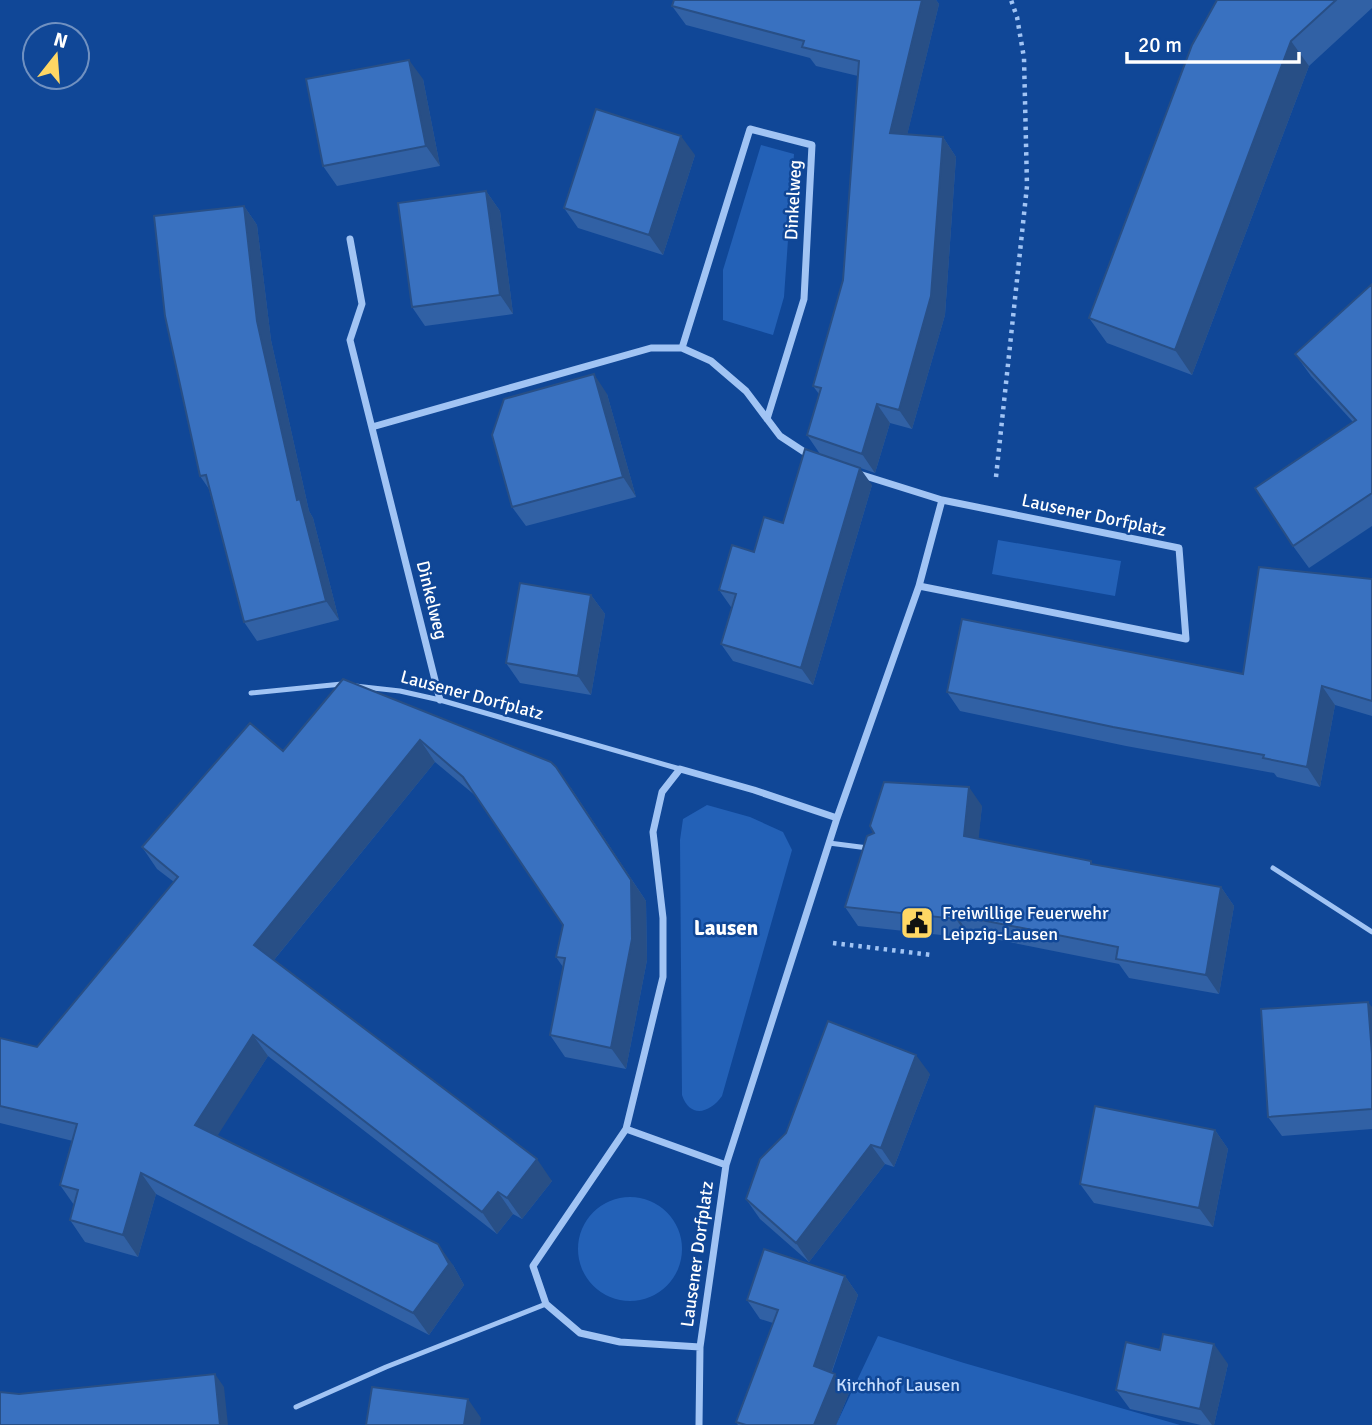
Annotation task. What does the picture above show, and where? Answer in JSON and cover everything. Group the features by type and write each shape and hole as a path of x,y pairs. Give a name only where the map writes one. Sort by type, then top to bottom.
{"street":[{"name":"Dinkelweg","path":"682,348 750,129 812,145 804,299 767,419"},
{"name":"Dinkelweg","path":"350,239 362,304 350,340 440,700"},
{"path":"372,427 650,348 682,348 711,361 746,391 780,436 816,459"},
{"path":"853,472 942,500"},
{"name":"Lausener Dorfplatz","path":"699,1425 700,1347 726,1164 837,818 919,586 942,500 1179,548 1186,639 919,586"},
{"name":"Lausener Dorfplatz","path":"700,1347 620,1342 580,1334 546,1304 533,1266 626,1129 663,978 663,918 653,832 662,792 680,769 837,818"},
{"name":"Lausener Dorfplatz","path":"626,1129 726,1164"}],"lane":[{"name":"Lausener Dorfplatz","path":"251,693 344,684 400,691 680,769"},
{"path":"829,843 882,850"},
{"path":"1273,868 1372,932"},
{"path":"296,1407 386,1367 546,1304"}],"path":[{"path":"988,509 996,477 1027,186 1024,58 1011,0"},
{"path":"799,939 933,955"}],"green space":[{"path":"761,145 794,154 784,297 773,335 723,320 723,270"},
{"path":"998,540 1121,561 1115,596 992,574"},
{"path":"707,805 750,817 783,832 792,850 722,1096 712,1106 700,1111 690,1108 682,1095 680,840 683,819"},
{"path":"630,1197 650,1201 667,1212 678,1229 682,1249 678,1269 667,1286 650,1297 630,1301 610,1297 593,1286 582,1269 578,1249 582,1229 593,1212 610,1201"},
{"name":"Kirchhof Lausen","path":"878,1336 964,1363 1180,1425 836,1425"}],"building":[{"path":"674,0 922,0 890,133 943,137 931,296 899,410 877,404 862,454 807,435 821,388 813,386 843,280 859,61 802,47 804,41 672,6"},
{"path":"1217,0 1336,0 1291,41 1175,350 1089,318 1192,45"},
{"path":"409,60 426,146 323,166 306,79"},
{"path":"596,109 681,136 649,235 564,208"},
{"path":"486,191 500,295 412,307 398,203"},
{"path":"244,206 257,321 297,500 300,499 326,601 244,622 206,475 200,476 165,316 154,216"},
{"path":"1372,284 1372,493 1293,546 1255,488 1356,420 1295,354"},
{"path":"594,374 623,477 512,507 492,435 504,399"},
{"path":"805,449 860,468 801,668 721,644 736,594 719,590 732,545 754,552 764,517 783,523"},
{"path":"1259,567 1372,579 1372,701 1322,686 1307,767 1263,758 1264,755 947,692 962,619 1243,674"},
{"path":"520,583 591,595 578,676 506,663"},
{"path":"343,679 551,762 631,880 632,939 611,1048 550,1035 565,958 556,957 563,925 463,777 420,740 254,945 537,1159 507,1198 498,1192 482,1212 253,1035 195,1125 438,1244 449,1264 413,1313 141,1173 123,1235 70,1220 78,1190 60,1185 77,1124 0,1106 0,1038 37,1047 178,877 142,847 250,723 283,751"},
{"path":"884,782 969,787 964,836 1091,861 1091,864 1221,887 1206,975 1116,959 1118,947 956,915 956,919 845,907 867,836 874,833 870,826"},
{"path":"1368,1002 1372,1109 1268,1117 1261,1009"},
{"path":"828,1021 916,1055 881,1148 871,1145 796,1243 746,1199 760,1159 786,1133"},
{"path":"1095,1106 1215,1130 1199,1208 1080,1184"},
{"path":"764,1249 845,1276 814,1366 835,1374 814,1425 746,1425 736,1422 778,1310 747,1300"},
{"path":"1163,1334 1214,1344 1200,1409 1116,1390 1126,1342 1160,1350"},
{"path":"215,1374 220,1425 0,1425 0,1392 19,1394"},
{"path":"372,1387 468,1399 464,1425 366,1425"}],"place":[{"name":"Freiwillige Feuerwehr Leipzig-Lausen","path":"917,923"}],"district":[{"name":"Lausen","path":"726,928"}]}
